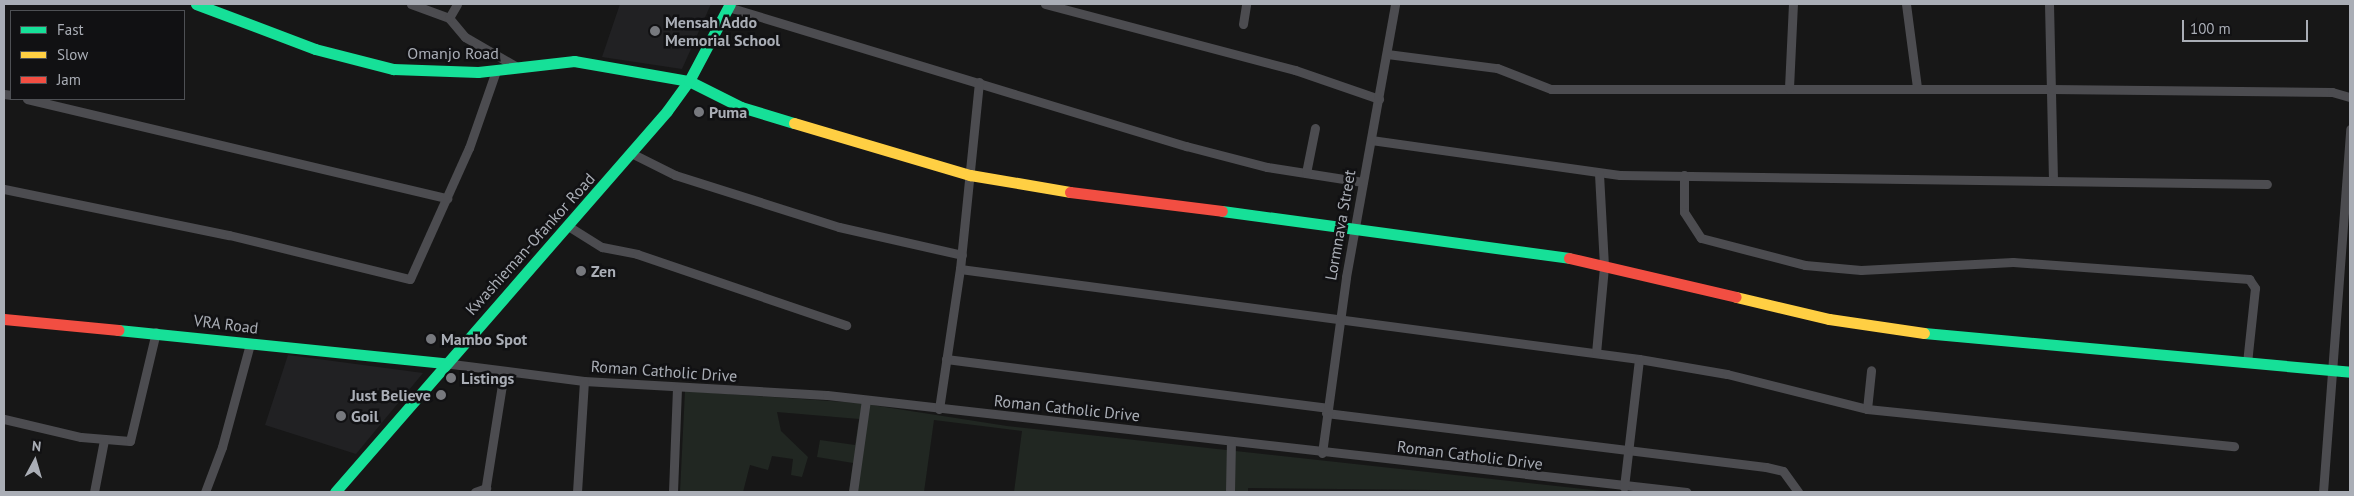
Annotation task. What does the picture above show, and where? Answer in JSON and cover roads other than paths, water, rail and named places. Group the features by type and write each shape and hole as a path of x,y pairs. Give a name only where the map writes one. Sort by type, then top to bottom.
{"street":[{"name":"Omanjo Road","path":"197,4 371,65 438,73 496,71 574,61 689,81 741,107 970,175 1354,232 1552,254 1838,320 1936,335 2350,372"},
{"path":"411,4 449,18 465,36 517,67"},
{"path":"449,18 457,4"},
{"path":"1045,4 1294,70 1379,99"},
{"path":"1243,24 1246,4"},
{"name":"Lormnava Street","path":"1322,453 1338,322 1388,54 1395,4"},
{"path":"1789,88 1793,4"},
{"path":"1906,4 1917,88"},
{"path":"2049,4 2053,179"},
{"path":"729,5 1186,146 1306,173 1363,182"},
{"name":"Kwashieman-Ofankor Road","path":"335,492 444,363 633,154 689,81 729,5"},
{"path":"1388,54 1497,68 1551,89 2051,89 2332,92 2350,97"},
{"path":"4,189 229,235 408,279 424,255 448,198 496,71"},
{"path":"940,409 962,255 979,82"},
{"path":"32,100 448,198"},
{"path":"1306,173 1315,128"},
{"path":"2323,492 2350,128"},
{"path":"1371,140 1599,173 2267,184"},
{"path":"633,154 675,175 839,227 962,255"},
{"path":"1596,353 1604,266 1599,173"},
{"path":"1684,175 1684,212 1700,238 1805,265 1861,270 2013,262 2249,279 2255,288 2247,363"},
{"path":"568,226 602,247 637,254 846,325"},
{"path":"960,269 1338,322 1639,358 1727,374 1867,410 2234,446"},
{"name":"VRA Road","path":"4,319 156,332 250,344 444,363"},
{"path":"4,419 104,440 130,441 156,332"},
{"path":"204,492 222,447 250,344"},
{"path":"1624,487 1639,358"},
{"path":"946,359 1629,452 1783,471 1798,492"},
{"name":"Roman Catholic Drive","path":"444,363 584,381 866,400 1624,487 1687,492"},
{"path":"1867,410 1871,370"},
{"path":"474,492 486,490 504,372"},
{"path":"577,492 584,381"},
{"path":"673,492 677,388"},
{"path":"853,492 866,400"},
{"path":"94,492 104,440"},
{"path":"1230,442 1230,492"}],"place":[{"name":"Mensah Addo Memorial School","path":"655,31"},
{"name":"Puma","path":"699,112"},
{"name":"Zen","path":"581,271"},
{"name":"Mambo Spot","path":"431,339"},
{"name":"Listings","path":"451,378"},
{"name":"Just Believe","path":"441,395"},
{"name":"Goil","path":"341,416"}]}
